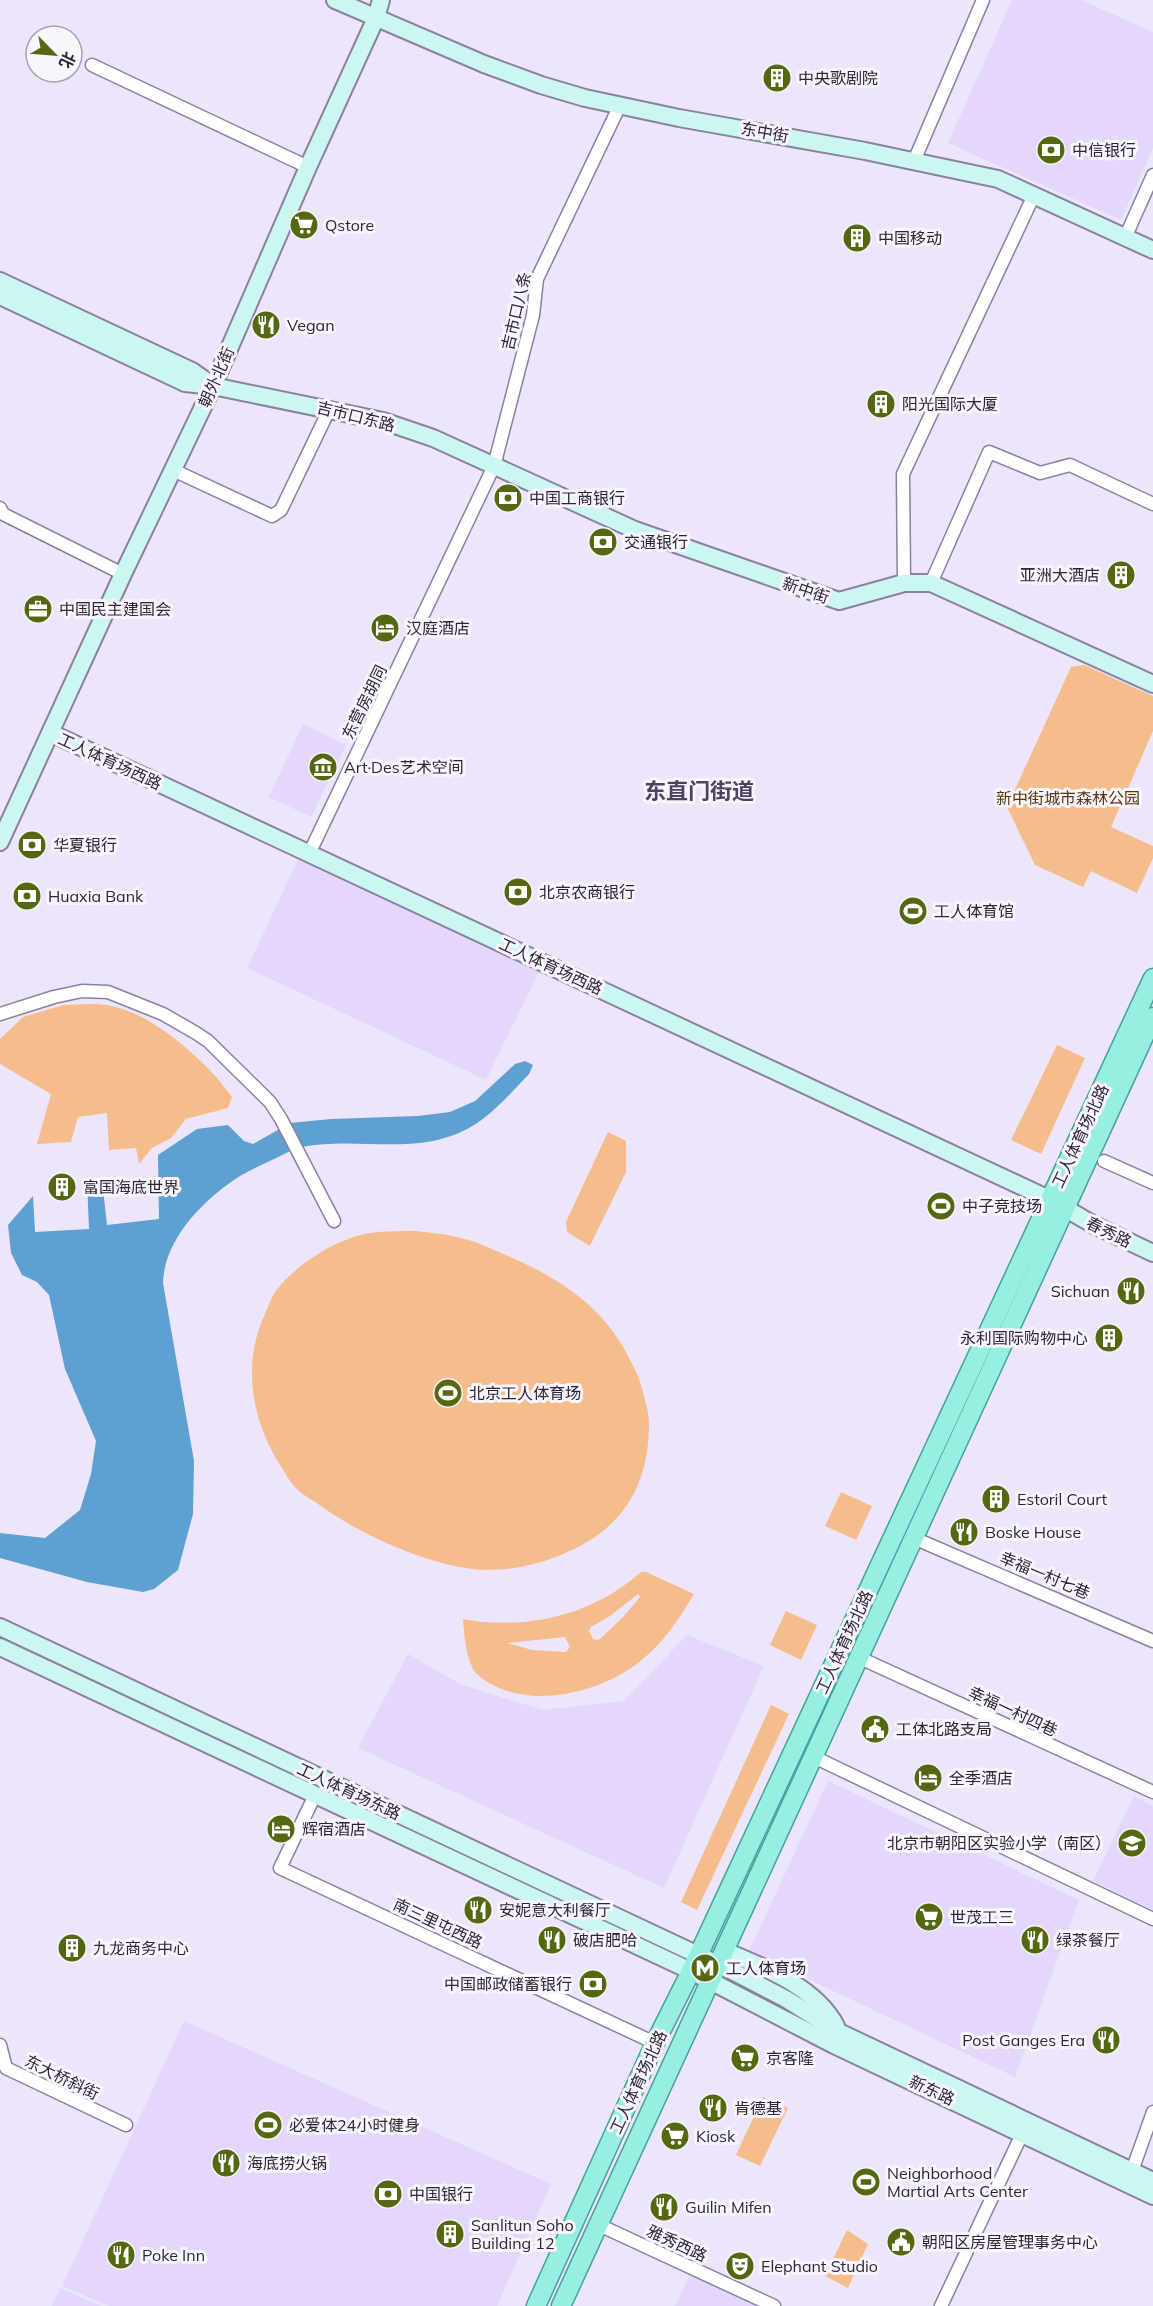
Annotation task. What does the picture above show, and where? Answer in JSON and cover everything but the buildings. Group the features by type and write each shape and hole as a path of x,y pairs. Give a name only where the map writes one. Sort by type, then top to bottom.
{"main road":[{"name":"工人体育场北路","path":"561,2306 860,1658 1058,1204 1153,978"},
{"name":"工人体育场北路","path":"536,2306 655,2043 1058,1204 1153,1017"}],"street":[{"name":"东中街","path":"335,0 541,85 585,98 998,179 1153,250"},
{"name":"朝外北街","path":"0,842 123,574 213,386 308,167 376,18 381,0"},
{"name":"朝外北街","path":"376,18 389,0"},
{"path":"914,161 983,0"},
{"path":"92,64 308,167"},
{"name":"吉市口八条","path":"494,466 533,315 537,279 620,105"},
{"path":"1125,238 1153,175"},
{"path":"904,583 903,474 1034,195"},
{"name":"吉市口东路","path":"0,280 192,370 213,386"},
{"name":"吉市口东路","path":"0,296 185,383 213,386 330,408 382,421 434,438 494,466"},
{"path":"173,470 272,516 281,510 330,408"},
{"path":"931,583 989,452 1040,473 1070,465 1153,504"},
{"name":"新中街","path":"494,466 635,530 839,602 904,583 931,583 1153,684"},
{"name":"东营房胡同","path":"309,854 494,466"},
{"path":"0,508 3,514 123,574"},
{"name":"工人体育场西路","path":"51,733 1058,1204"},
{"path":"0,1014 82,991 108,992 164,1014 208,1041 270,1102 334,1221"},
{"path":"1104,1161 1153,1183"},
{"name":"春秀路","path":"1058,1204 1094,1225 1153,1253"},
{"name":"幸福一村七巷","path":"923,1542 1153,1641"},
{"name":"工人体育场东路","path":"0,1627 695,1963"},
{"name":"工人体育场东路","path":"0,1647 315,1795 695,1963"},
{"name":"幸福一村四巷","path":"860,1658 1153,1792"},
{"path":"814,1757 1153,1920"},
{"name":"南三里屯西路","path":"315,1795 280,1868 655,2043"},
{"path":"695,1963 719,1966"},
{"name":"新东路","path":"719,1966 807,1992 831,2016 839,2032 1153,2181"},
{"name":"新东路","path":"719,1966 834,2045 1153,2196"},
{"name":"东大桥斜街","path":"0,2044 6,2068 126,2126"},
{"path":"1132,2171 1153,2112"},
{"path":"940,2306 1022,2134"},
{"name":"雅秀西路","path":"598,2225 774,2306"}],"shaded area":[{"path":"1012,0 1081,0 1153,32 1153,148 1121,220 948,143"},
{"path":"303,724 346,745 311,817 269,797"},
{"path":"299,858 539,972 486,1080 247,968"},
{"path":"687,1635 764,1666 664,1888 358,1748 408,1654 460,1684 543,1710 624,1701"},
{"path":"828,1781 1079,1900 1015,2077 749,1951"},
{"name":"北京市朝阳区实验小学（南区）","path":"1134,1796 1153,1806 1153,1910 1093,1881"},
{"path":"184,2021 551,2184 497,2306 109,2306 62,2286"},
{"path":"691,2272 766,2306 675,2306"},
{"path":"60,2288 101,2306 52,2306"}],"green space":[{"name":"新中街城市森林公园","path":"1084,665 1153,696 1153,731 1111,827 1153,846 1153,858 1137,893 1091,871 1083,887 1035,865 1007,807 1071,667"},
{"path":"63,1005 106,1005 123,1009 158,1027 193,1054 221,1083 232,1097 228,1108 186,1119 171,1138 152,1148 139,1164 136,1148 109,1150 107,1113 78,1117 71,1142 37,1144 51,1094 0,1064 0,1039 23,1017"},
{"path":"1057,1045 1085,1058 1041,1154 1011,1140"},
{"path":"608,1132 626,1141 626,1172 590,1246 567,1232 566,1222"},
{"name":"北京工人体育场","path":"417,1231 448,1235 477,1243 520,1261 556,1280 588,1304 602,1318 615,1334 633,1365 641,1384 649,1419 644,1469 627,1506 598,1535 580,1546 558,1556 516,1568 472,1569 432,1560 371,1536 297,1490 272,1450 257,1413 252,1373 253,1353 258,1333 276,1291 298,1268 335,1244 363,1234"},
{"path":"841,1492 872,1506 856,1540 825,1526"},
{"path":"641,1572 646,1572 694,1594 663,1639 648,1655 624,1672 589,1688 570,1693 531,1696 495,1686 480,1677 473,1669 467,1651 463,1619 511,1623 534,1621 580,1609 622,1587","holes":["638,1594 640,1597 623,1617 600,1639 593,1639 589,1631 591,1627 610,1616","565,1637 570,1647 566,1652 532,1650 507,1643"]},
{"path":"786,1611 817,1625 801,1660 770,1645"},
{"path":"771,1705 789,1714 697,1910 681,1902"},
{"path":"763,2097 788,2108 760,2166 736,2155"},
{"path":"847,2230 868,2244 848,2288 825,2276"}],"water":[{"path":"525,1061 533,1065 529,1074 503,1102 484,1118 463,1131 433,1141 396,1144 321,1144 294,1149 226,1185 200,1208 178,1236 170,1251 163,1283 194,1461 193,1514 178,1570 154,1589 143,1592 87,1582 0,1558 0,1533 45,1538 80,1510 91,1474 96,1441 65,1369 49,1295 37,1282 22,1275 11,1253 8,1225 33,1196 35,1232 89,1229 87,1180 102,1180 107,1225 159,1219 158,1155 197,1129 228,1125 244,1141 253,1144 290,1123 450,1112 475,1101 515,1064"}],"place":[{"name":"中央歌剧院","path":"777,78"},
{"name":"中信银行","path":"1051,150"},
{"name":"Qstore","path":"304,225"},
{"name":"中国移动","path":"857,238"},
{"name":"Vegan","path":"266,325"},
{"name":"阳光国际大厦","path":"881,404"},
{"name":"中国工商银行","path":"508,498"},
{"name":"交通银行","path":"603,542"},
{"name":"亚洲大酒店","path":"1121,575"},
{"name":"中国民主建国会","path":"38,609"},
{"name":"汉庭酒店","path":"385,628"},
{"name":"Art·Des艺术空间","path":"323,767"},
{"name":"华夏银行","path":"32,845"},
{"name":"北京农商银行","path":"518,892"},
{"name":"Huaxia Bank","path":"27,896"},
{"name":"工人体育馆","path":"913,911"},
{"name":"富国海底世界","path":"62,1187"},
{"name":"中子竞技场","path":"941,1206"},
{"name":"Sichuan","path":"1131,1291"},
{"name":"永利国际购物中心","path":"1109,1338"},
{"name":"北京工人体育场","path":"448,1393"},
{"name":"Estoril Court","path":"996,1499"},
{"name":"Boske House","path":"964,1532"},
{"name":"工体北路支局","path":"875,1729"},
{"name":"全季酒店","path":"928,1778"},
{"name":"辉宿酒店","path":"281,1829"},
{"name":"北京市朝阳区实验小学（南区）","path":"1132,1843"},
{"name":"安妮意大利餐厅","path":"478,1910"},
{"name":"世茂工三","path":"929,1917"},
{"name":"破店肥哈","path":"552,1940"},
{"name":"绿茶餐厅","path":"1035,1940"},
{"name":"九龙商务中心","path":"72,1948"},
{"name":"工人体育场","path":"705,1968"},
{"name":"中国邮政储蓄银行","path":"593,1984"},
{"name":"Post Ganges Era","path":"1106,2040"},
{"name":"京客隆","path":"745,2058"},
{"name":"肯德基","path":"713,2108"},
{"name":"必爱体24小时健身","path":"268,2125"},
{"name":"Kiosk","path":"675,2136"},
{"name":"海底捞火锅","path":"226,2163"},
{"name":"Neighborhood Martial Arts Center","path":"866,2182"},
{"name":"中国银行","path":"388,2194"},
{"name":"Guilin Mifen","path":"664,2207"},
{"name":"Sanlitun Soho Building 12","path":"450,2234"},
{"name":"朝阳区房屋管理事务中心","path":"901,2242"},
{"name":"Poke Inn","path":"121,2255"},
{"name":"Elephant Studio","path":"740,2266"}],"district":[{"name":"东直门街道","path":"699,791"}]}
